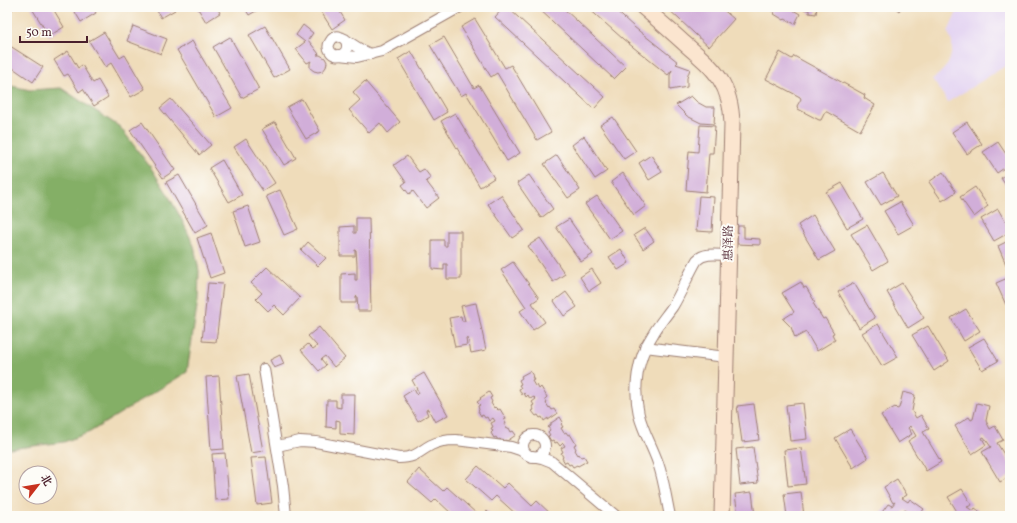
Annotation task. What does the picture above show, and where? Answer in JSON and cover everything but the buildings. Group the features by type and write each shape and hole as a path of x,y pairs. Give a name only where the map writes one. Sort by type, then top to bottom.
{"street":[{"path":"371,54 366,53 340,37 331,39 328,44 329,50 333,54 357,57 371,54 387,49 460,7"},
{"name":"惠泽路","path":"643,7 710,65 720,79 728,96 730,105 732,124 722,516"},
{"path":"339,55 344,53 347,48 345,39"},
{"path":"670,516 660,468 643,426 637,405 637,372 645,347 678,297 697,260 705,255 728,254"},
{"path":"645,347 726,357"},
{"path":"264,369 283,486 286,516"},
{"path":"276,446 300,441 316,442 399,458 414,456 437,442 450,440 517,447 528,436 534,435 543,439 547,453 552,462"},
{"path":"523,442 523,449 530,456 539,456 542,454 545,444"},
{"path":"511,447 530,456 542,458 552,462 616,516"}],"shaded area":[{"path":"959,7 1010,7 1010,63 948,102 932,79 948,64 952,51 952,43 948,32"}],"green space":[{"path":"7,85 30,90 61,88 120,127 151,168 182,220 194,246 199,271 198,300 187,372 90,432 64,442 10,449 7,448"}]}
